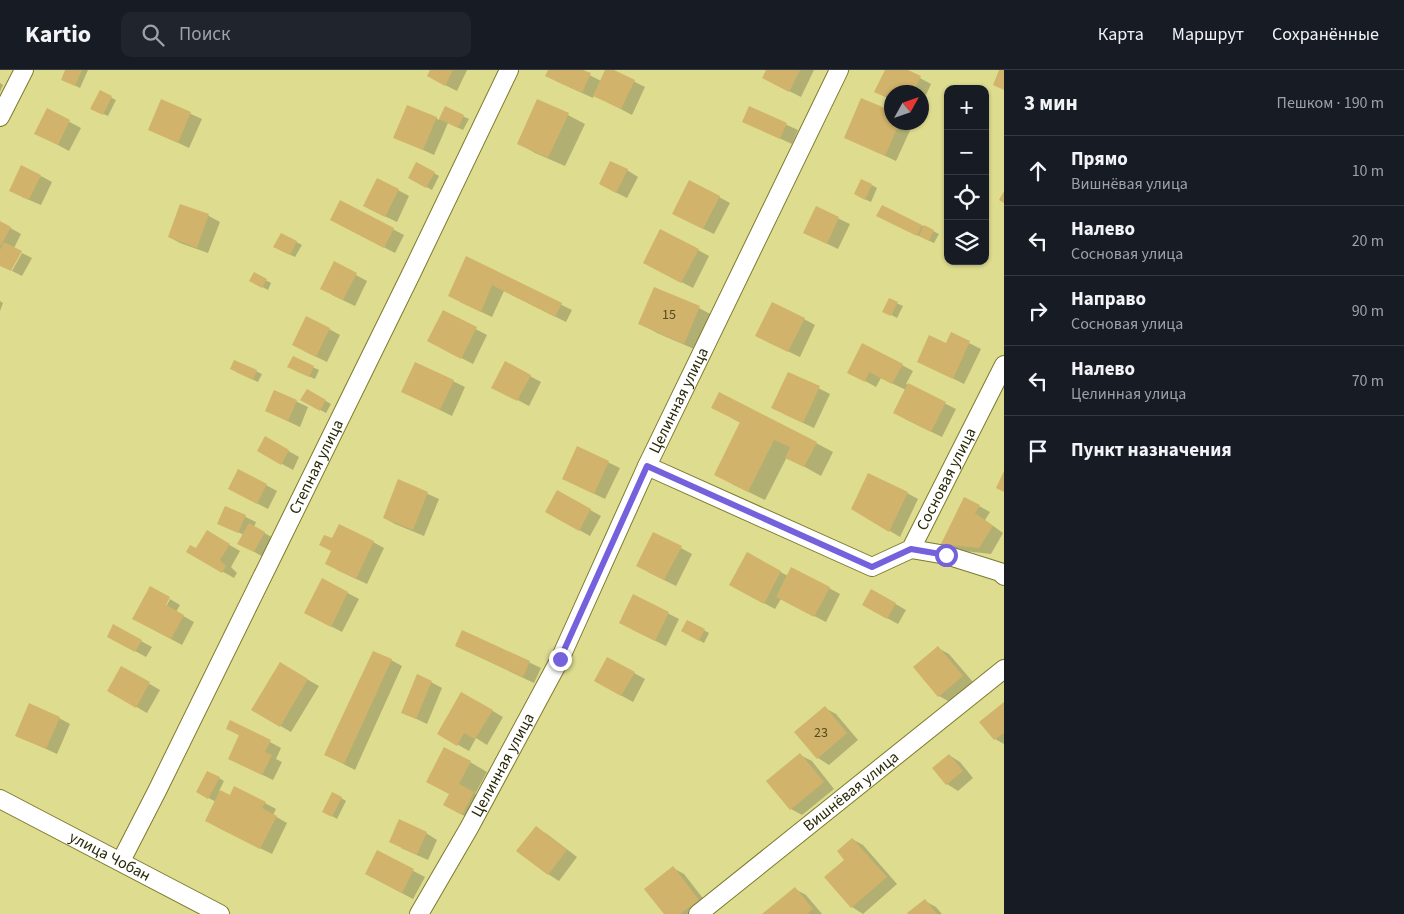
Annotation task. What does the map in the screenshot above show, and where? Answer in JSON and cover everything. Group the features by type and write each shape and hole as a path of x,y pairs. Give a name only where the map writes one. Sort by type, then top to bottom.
{"street":[{"path":"0,117 24,70"},
{"name":"Степная улица","path":"120,861 162,782 395,308 509,70"},
{"name":"Целинная улица","path":"419,914 560,659 647,466 839,70"},
{"name":"Сосновая улица","path":"647,466 872,567 911,549 1004,366"},
{"path":"911,549 946,555 1000,572 1004,576"},
{"name":"Вишнёвая улица","path":"698,914 1004,669"},
{"name":"улица Чобан","path":"0,799 220,914"}],"building":[{"path":"65,70 82,70 75,86 61,80"},
{"path":"430,70 453,70 445,86 427,76"},
{"path":"548,70 583,70 591,73 582,93 545,76"},
{"path":"605,70 614,70 635,80 621,109 593,96"},
{"path":"766,70 800,70 789,92 762,78"},
{"path":"885,70 908,70 921,76 916,85 884,85 884,96 874,92"},
{"path":"999,70 1004,70 1004,90 993,85"},
{"path":"100,90 112,96 103,115 90,109"},
{"path":"861,98 884,108 884,130 896,130 885,156 844,138"},
{"path":"161,99 191,112 178,143 148,130"},
{"path":"537,99 569,113 548,158 517,144"},
{"path":"407,105 437,117 423,150 393,138"},
{"path":"445,106 464,115 458,128 439,119"},
{"path":"749,106 787,123 780,139 742,122"},
{"path":"47,108 70,120 58,145 34,134"},
{"path":"610,161 628,169 616,193 599,184"},
{"path":"416,162 435,172 426,188 408,178"},
{"path":"21,165 41,175 29,200 9,191"},
{"path":"377,178 399,189 385,217 363,206"},
{"path":"861,179 872,184 865,200 854,194"},
{"path":"689,180 720,196 703,229 672,214"},
{"path":"1004,191 1004,203 999,200"},
{"path":"340,200 394,228 384,248 330,220"},
{"path":"180,204 209,214 197,248 168,237"},
{"path":"882,205 922,225 917,236 876,216"},
{"path":"816,206 839,217 827,244 803,233"},
{"path":"0,221 11,227 0,247"},
{"path":"924,225 934,230 929,241 919,236"},
{"path":"660,229 699,249 681,283 643,263"},
{"path":"281,233 297,241 290,255 273,247"},
{"path":"4,242 22,251 11,271 0,266 0,250"},
{"path":"466,256 562,303 555,317 492,285 481,312 448,296"},
{"path":"334,261 357,273 343,300 320,289"},
{"path":"254,272 267,279 262,288 249,281"},
{"path":"654,287 700,306 684,344 638,324"},
{"path":"889,298 898,302 891,316 882,312"},
{"path":"772,302 805,318 788,352 755,336"},
{"path":"443,310 477,327 461,359 427,341"},
{"path":"306,316 330,328 316,357 292,345"},
{"path":"951,332 970,341 953,379 917,362 929,335 946,343"},
{"path":"862,343 903,364 892,384 869,372 865,382 847,373"},
{"path":"293,356 314,366 309,377 287,367"},
{"path":"234,360 257,370 253,380 230,369"},
{"path":"505,361 531,375 517,401 491,388"},
{"path":"415,362 454,380 440,410 401,392"},
{"path":"788,372 820,386 803,423 771,408"},
{"path":"908,383 946,402 931,432 893,413"},
{"path":"307,389 326,400 320,411 300,400"},
{"path":"274,390 297,400 288,421 265,411"},
{"path":"719,392 817,442 804,467 785,458 790,447 774,440 748,492 714,475 740,422 711,408"},
{"path":"265,436 289,450 281,465 257,451"},
{"path":"577,446 609,461 594,494 562,479"},
{"path":"238,469 267,484 257,504 228,489"},
{"path":"1004,471 1004,492 996,488"},
{"path":"868,473 908,492 889,532 851,509"},
{"path":"398,479 428,492 413,530 383,518"},
{"path":"557,490 591,509 579,531 545,512"},
{"path":"964,497 980,505 975,513 993,526 979,548 941,544"},
{"path":"225,506 246,515 238,533 217,524"},
{"path":"249,523 265,532 254,552 237,544"},
{"path":"339,524 374,541 356,579 325,564 331,551 319,545 324,535 332,538"},
{"path":"207,530 230,544 220,560 226,566 222,573 186,552 190,545 196,548"},
{"path":"653,532 682,546 664,580 636,566"},
{"path":"747,552 781,571 764,604 729,585"},
{"path":"791,567 830,587 814,617 776,597"},
{"path":"322,578 348,592 331,627 304,613"},
{"path":"150,586 170,597 166,605 184,615 171,639 132,619"},
{"path":"871,589 896,603 887,619 862,605"},
{"path":"633,594 669,612 655,641 619,623"},
{"path":"687,620 705,629 699,641 681,631"},
{"path":"113,624 142,640 135,652 107,637"},
{"path":"462,630 530,661 523,677 455,646"},
{"path":"938,646 963,676 938,697 913,667"},
{"path":"373,651 392,659 344,764 324,755"},
{"path":"607,657 635,672 621,696 594,681"},
{"path":"280,662 308,679 280,727 251,710"},
{"path":"121,666 150,682 136,708 107,691"},
{"path":"417,674 432,681 416,719 401,713"},
{"path":"461,692 493,710 475,739 464,733 457,746 437,734"},
{"path":"1004,702 1004,733 994,740 979,722"},
{"path":"29,703 60,717 46,749 15,736"},
{"path":"825,706 847,733 817,759 794,732"},
{"path":"230,720 271,740 265,752 272,755 262,775 228,759 239,735 226,729"},
{"path":"444,747 471,761 459,784 474,792 462,815 443,805 449,794 426,782"},
{"path":"800,753 824,782 790,810 766,781"},
{"path":"949,754 963,771 946,785 932,768"},
{"path":"207,771 220,777 208,799 196,792"},
{"path":"234,786 266,802 262,808 277,816 260,849 205,821 220,790 230,795"},
{"path":"332,792 342,797 332,817 322,812"},
{"path":"399,819 427,832 417,855 389,842"},
{"path":"536,826 567,850 548,875 516,851"},
{"path":"852,838 887,877 851,908 824,877 844,860 837,851"},
{"path":"377,850 414,869 402,893 365,874"},
{"path":"673,866 699,900 680,914 664,914 644,889"},
{"path":"795,887 813,909 809,914 762,914"},
{"path":"925,899 937,914 907,913"}],"route":[{"path":"560,659 647,466 872,567 911,549 946,555"}]}
